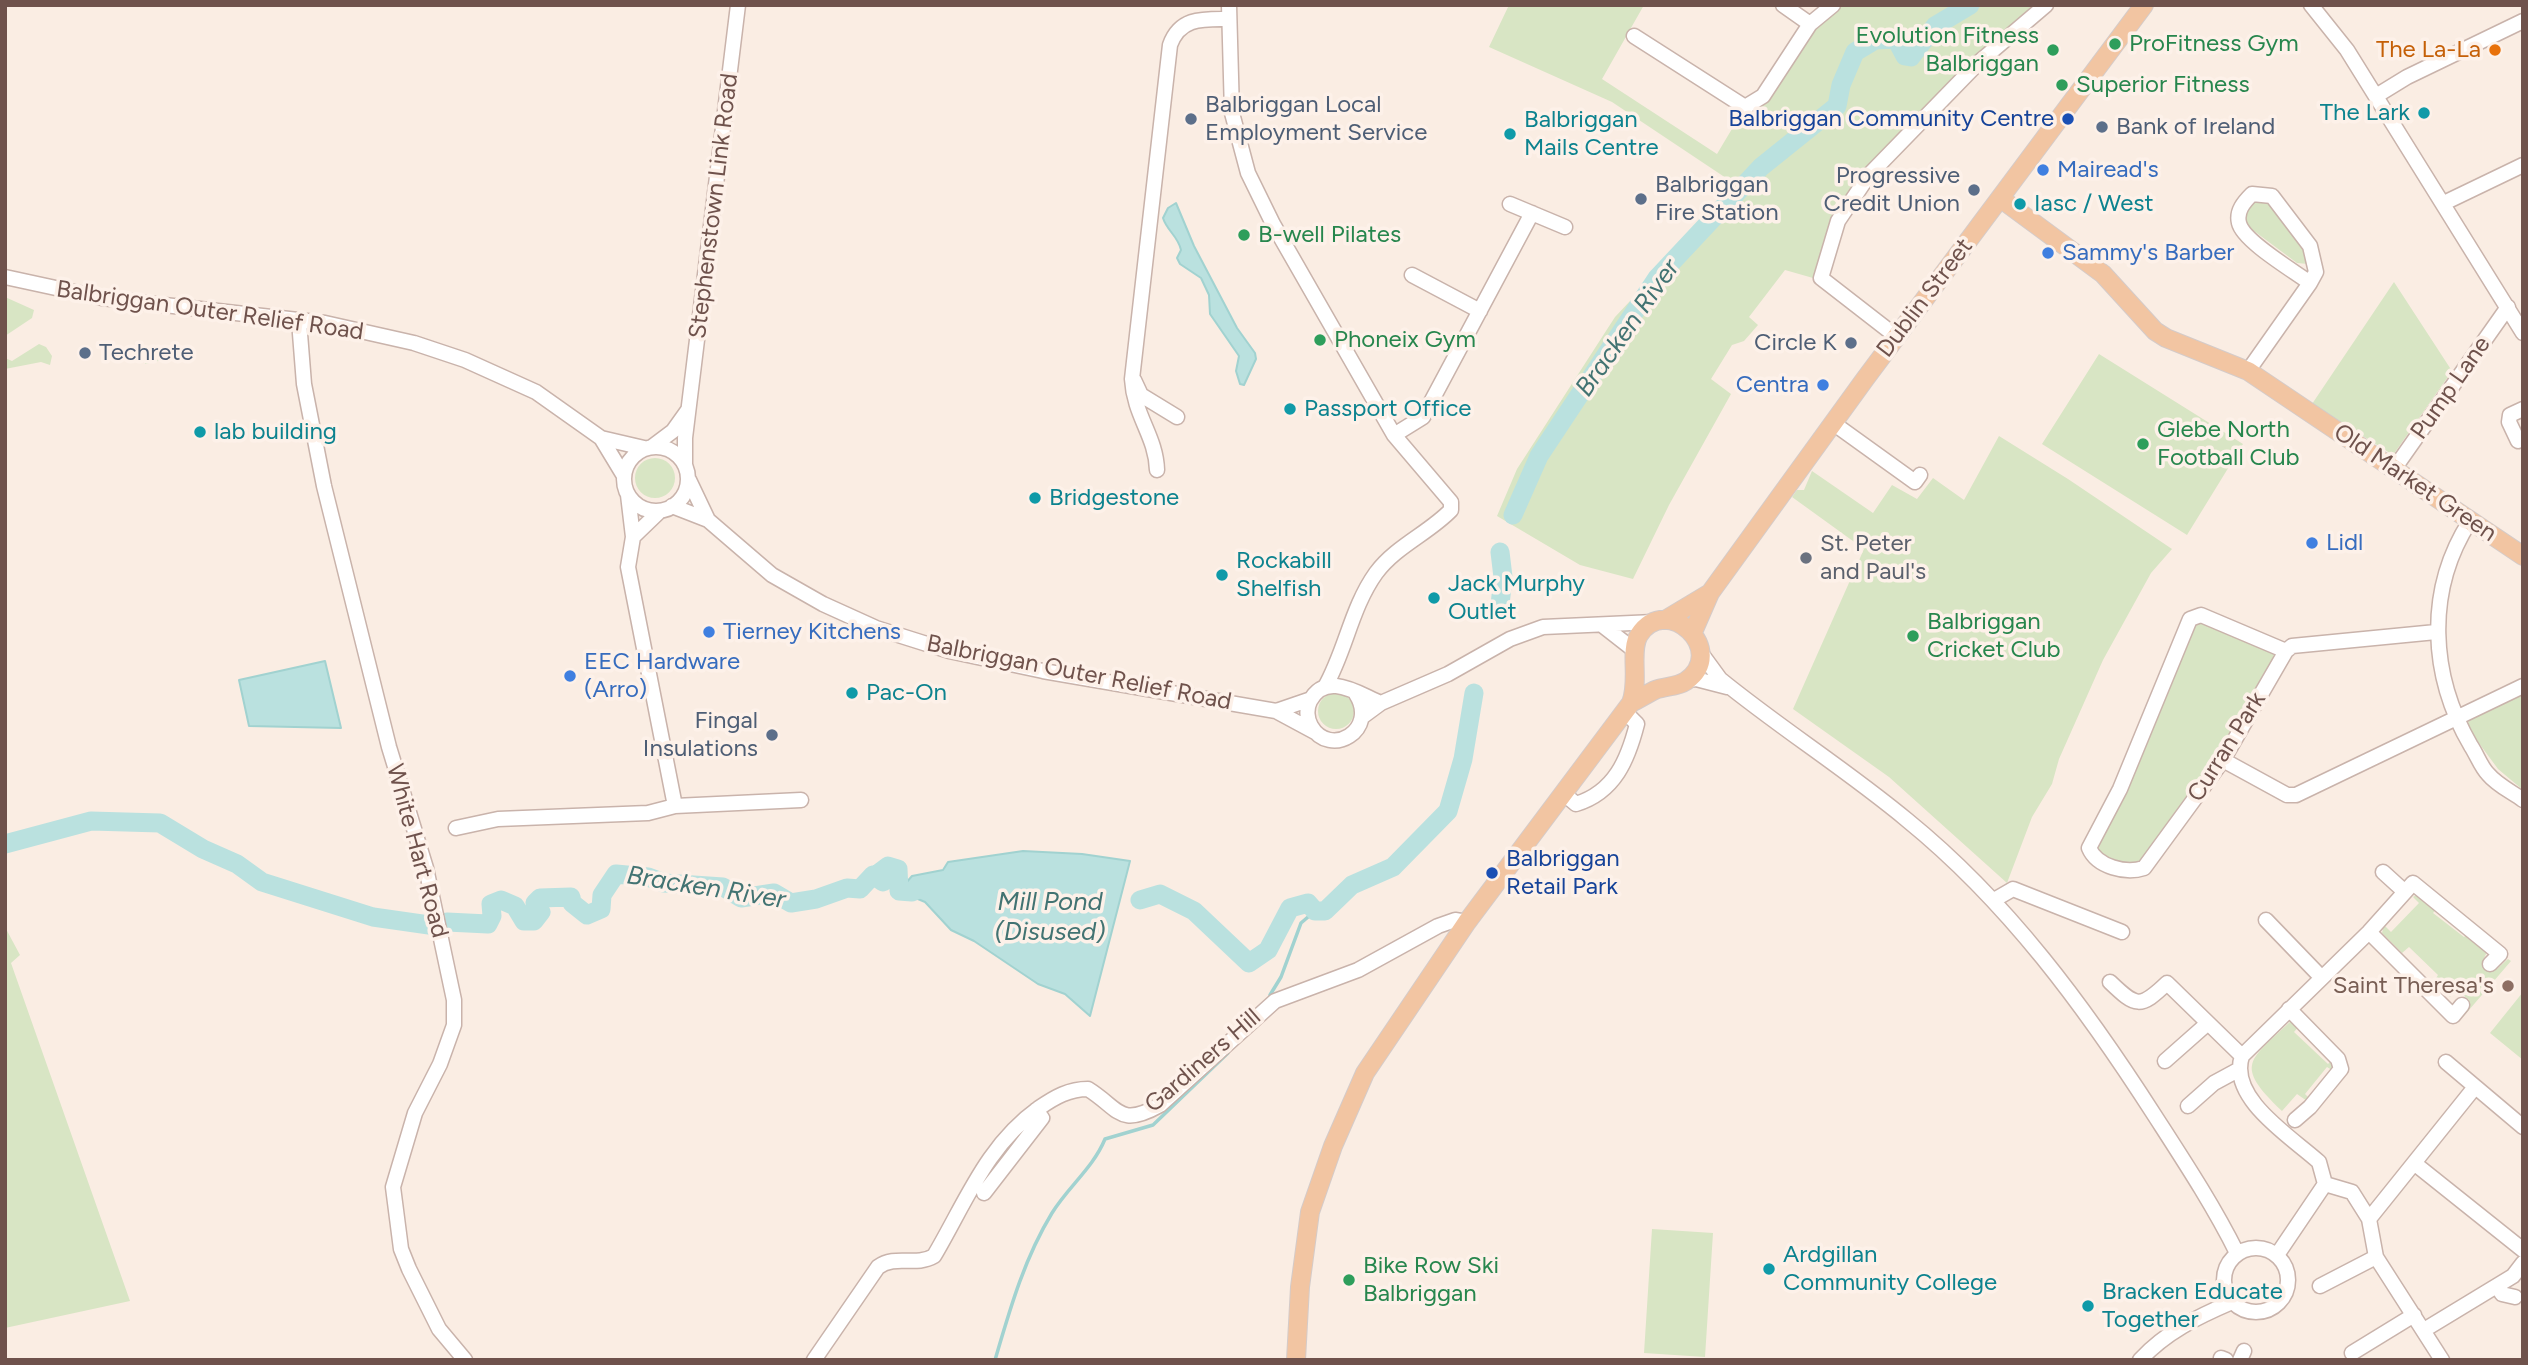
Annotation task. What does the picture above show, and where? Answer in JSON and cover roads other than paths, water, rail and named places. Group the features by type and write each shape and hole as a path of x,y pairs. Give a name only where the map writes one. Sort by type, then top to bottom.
{"main road":[{"name":"Dublin Street","path":"1693,632 1710,593 1896,337 2144,5"},
{"name":"Old Market Green","path":"2000,198 2103,274 2155,331 2248,371 2523,556"},
{"name":"Dublin Street","path":"1660,621 1710,593"},
{"path":"1296,1360 1300,1287 1310,1212 1333,1146 1365,1073 1467,922 1628,707 1637,688 1636,658 1640,633 1660,621 1685,625 1693,632 1701,653 1694,673 1687,680 1628,707"},
{"path":"1636,658 1650,681 1669,686"}],"street":[{"name":"Stephenstown Link Road","path":"685,464 685,438 738,5"},
{"path":"1783,5 1810,24"},
{"path":"1634,36 1745,107 1763,96 1810,24 1833,5"},
{"path":"1896,337 1821,278 1838,221 1868,175 1978,63 2046,5"},
{"path":"2311,5 2347,50 2523,333"},
{"path":"1157,470 1152,442 1135,406 1132,376 1170,45 1174,34 1189,21 1229,12 1232,113 1248,173 1273,224 1394,435 1451,502 1451,510 1399,550 1377,572 1348,624 1338,663 1325,687 1311,698 1276,711"},
{"path":"2376,96 2407,77 2523,21"},
{"path":"2444,203 2523,164"},
{"path":"2248,371 2310,283 2316,272 2310,246 2272,196 2252,194 2241,206 2239,223 2248,237 2310,283"},
{"path":"1510,204 1565,227"},
{"path":"1394,435 1423,417 1532,213"},
{"path":"1412,275 1480,311"},
{"name":"Balbriggan Outer Relief Road","path":"5,277 102,298 358,329 465,360 536,392 601,438 624,476"},
{"name":"Pump Lane","path":"2394,468 2508,307"},
{"name":"White Hart Road","path":"299,321 304,384 324,486 389,747 426,867 454,1000 454,1025 440,1064 415,1113 393,1187 401,1249 409,1269 439,1329 465,1360"},
{"path":"1132,376 1141,395 1177,417"},
{"name":"Stephenstown Link Road","path":"649,447 673,432 690,406"},
{"path":"2518,441 2509,422 2510,415 2523,409"},
{"path":"1833,423 1915,482 1920,475"},
{"name":"Balbriggan Outer Relief Road","path":"601,438 649,447"},
{"path":"632,537 683,496 689,480 685,464 672,450 649,447 631,459 624,476 632,537 628,567 675,806"},
{"name":"Balbriggan Outer Relief Road","path":"689,480 708,520 772,575 823,604 876,628 949,651 1042,671 1276,711 1315,732"},
{"path":"628,495 642,507 666,508"},
{"name":"Balbriggan Outer Relief Road","path":"666,508 708,520"},
{"path":"2470,521 2459,538 2449,566 2436,632 2444,685 2455,718 2488,775 2523,800"},
{"name":"Curran Park","path":"2208,616 2286,651 2222,760 2144,868 2133,872 2114,868 2092,857 2089,848 2093,836 2119,789 2190,619 2208,616"},
{"path":"1362,717 1381,703 1436,680 1510,639 1543,627 1660,621"},
{"path":"1602,625 1636,658"},
{"path":"2286,651 2292,646 2436,632"},
{"path":"1701,653 1720,679 1908,820 1994,901 2060,977 2095,1024 2191,1172 2237,1253"},
{"path":"1311,698 1308,717 1315,732 1322,737 1339,740 1355,732 1363,709 1338,663"},
{"path":"1687,680 1696,679 1732,689"},
{"path":"1325,687 1335,685 1381,703"},
{"path":"2222,760 2287,795 2296,795 2523,686"},
{"path":"1564,794 1576,804 1585,801 1604,789 1621,771 1629,756 1637,724 1628,707"},
{"path":"456,828 498,818 648,813 675,806 802,800"},
{"path":"2383,872 2405,892"},
{"path":"2188,1106 2240,1063 2289,1009 2369,932 2413,883 2500,954 2490,964"},
{"path":"1994,901 2013,889 2122,932"},
{"name":"Gardiners Hill","path":"814,1360 878,1267 886,1261 896,1259 915,1262 934,1256 996,1147 1015,1126 1060,1094 1088,1089 1121,1115 1141,1116 1160,1105 1271,1003 1358,970 1438,926 1455,920 1467,922"},
{"path":"2266,920 2321,977"},
{"path":"2369,932 2453,1016 2462,1005"},
{"path":"2110,982 2137,1003 2144,1003 2167,983 2208,1023 2240,1063 2247,1097 2319,1162 2325,1184 2277,1255"},
{"path":"2289,1009 2338,1059 2341,1069 2310,1107 2295,1120"},
{"path":"2165,1061 2208,1023"},
{"path":"2446,1062 2523,1127"},
{"path":"2369,1219 2475,1087"},
{"path":"984,1194 1042,1118 1037,1110"},
{"path":"2414,1163 2523,1250"},
{"path":"2325,1184 2352,1192 2369,1219 2376,1257 2442,1360"},
{"path":"2258,1247 2277,1255 2288,1273 2288,1284 2279,1303 2270,1309 2250,1312 2232,1302 2223,1282 2224,1270 2237,1253 2258,1247"},
{"path":"2320,1286 2376,1257"},
{"path":"2424,1330 2513,1276 2523,1264"},
{"path":"2497,1286 2502,1294 2515,1297"},
{"path":"2140,1360 2162,1339 2185,1323 2232,1302"},
{"path":"2352,1353 2414,1315"}],"water":[{"path":"1176,203 1194,246 1237,328 1255,353 1256,359 1244,385 1240,384 1236,371 1239,356 1210,314 1209,295 1201,278 1180,264 1177,258 1180,245 1163,218 1168,208"},
{"path":"325,661 341,728 249,726 239,680"},
{"name":"Mill Pond (Disused)","path":"1023,851 1082,854 1130,861 1090,1016 1065,994 1038,984 974,941 951,930 925,902 899,891 912,876 943,870 948,862"}],"waterway":[{"name":"Bracken River","path":"1513,515 1539,456 1657,278 1761,167 1837,106 1841,85 1855,52 1875,40 1896,39 1905,56 1911,57 1935,26 1970,5"},
{"name":"Bracken River","path":"1500,552 1503,577 1500,605"},
{"name":"Bracken River","path":"1140,900 1160,894 1194,911 1249,963 1268,950 1290,908 1308,903 1315,911 1325,911 1352,885 1393,867 1448,811 1463,759 1474,693"},
{"name":"Bracken River","path":"5,844 91,821 160,823 203,849 237,864 262,882 373,917 429,925"},
{"name":"Bracken River","path":"447,922 488,924 492,916 491,904 501,900 515,906 524,921 534,921 541,912 535,903 540,898 571,897 572,903 587,915 601,909 602,895 616,874 648,877 664,883 723,887 741,898 774,893 791,903 816,899 847,888 860,889 873,875 883,882 880,872 888,866 898,869 899,891 912,892 922,887"},
{"path":"1271,1001 1270,995 1281,977 1301,923 1315,911"},
{"path":"995,1360 1033,1248 1052,1213 1094,1159 1105,1139 1153,1125 1228,1053"}],"place":[{"name":"ProFitness Gym","path":"2115,44"},
{"name":"Evolution Fitness Balbriggan","path":"2053,50"},
{"name":"The La-La","path":"2495,50"},
{"name":"Superior Fitness","path":"2062,85"},
{"name":"The Lark","path":"2424,113"},
{"name":"Balbriggan Local Employment Service","path":"1191,119"},
{"name":"Balbriggan Community Centre","path":"2068,119"},
{"name":"Bank of Ireland","path":"2102,127"},
{"name":"Balbriggan Mails Centre","path":"1510,134"},
{"name":"Mairead's","path":"2043,170"},
{"name":"Progressive Credit Union","path":"1974,190"},
{"name":"Balbriggan Fire Station","path":"1641,199"},
{"name":"Iasc / West","path":"2020,204"},
{"name":"B-well Pilates","path":"1244,235"},
{"name":"Sammy's Barber","path":"2048,253"},
{"name":"Phoneix Gym","path":"1320,340"},
{"name":"Circle K","path":"1851,343"},
{"name":"Techrete","path":"85,353"},
{"name":"Centra","path":"1823,385"},
{"name":"Passport Office","path":"1290,409"},
{"name":"lab building","path":"200,432"},
{"name":"Glebe North Football Club","path":"2143,444"},
{"name":"Bridgestone","path":"1035,498"},
{"name":"Lidl","path":"2312,543"},
{"name":"St. Peter and Paul's","path":"1806,558"},
{"name":"Rockabill Shelfish","path":"1222,575"},
{"name":"Jack Murphy Outlet","path":"1434,598"},
{"name":"Tierney Kitchens","path":"709,632"},
{"name":"Balbriggan Cricket Club","path":"1913,636"},
{"name":"EEC Hardware (Arro)","path":"570,676"},
{"name":"Pac-On","path":"852,693"},
{"name":"Fingal Insulations","path":"772,735"},
{"name":"Balbriggan Retail Park","path":"1492,873"},
{"name":"Saint Theresa's","path":"2508,986"},
{"name":"Ardgillan Community College","path":"1769,1269"},
{"name":"Bike Row Ski Balbriggan","path":"1349,1280"},
{"name":"Bracken Educate Together","path":"2088,1306"}]}
